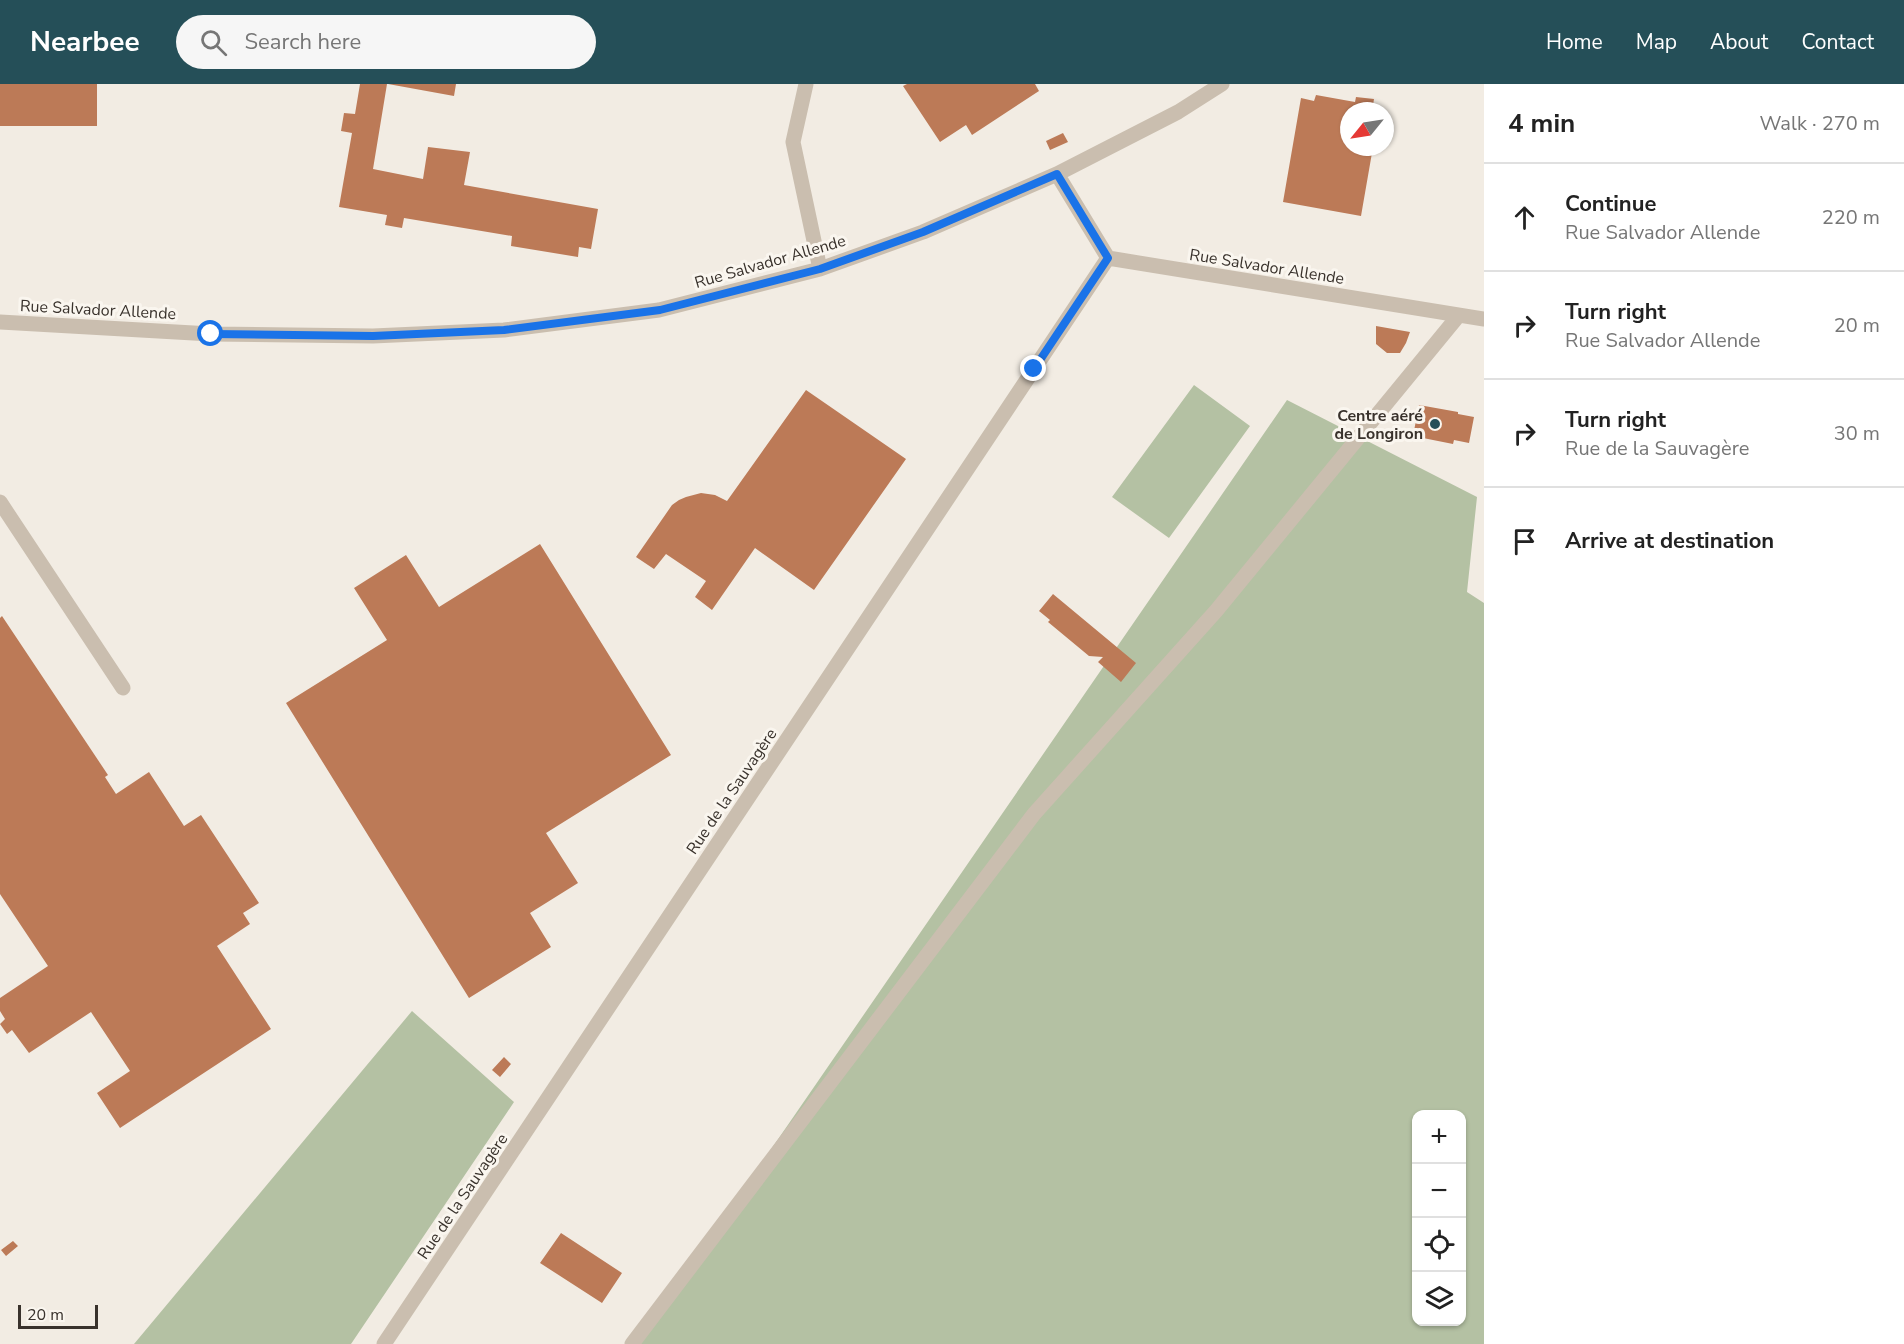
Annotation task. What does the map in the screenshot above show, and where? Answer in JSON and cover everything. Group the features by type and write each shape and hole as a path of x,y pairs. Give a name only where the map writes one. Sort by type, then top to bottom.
{"street":[{"path":"806,84 792,142 820,269"},
{"name":"Rue Salvador Allende","path":"0,322 211,334 373,336 504,330 660,310 820,269 923,232 1057,174 1178,112 1222,84"},
{"path":"1057,174 1108,258"},
{"name":"Rue Salvador Allende","path":"1108,258 1484,319"},
{"name":"Rue de la Sauvagère","path":"384,1344 1108,258"},
{"path":"632,1344 1034,814 1216,611 1459,315"},
{"path":"0,502 123,688"}],"green space":[{"path":"1194,385 1250,426 1169,538 1112,497"},
{"path":"1287,400 1477,497 1467,592 1484,603 1484,1344 637,1344"},
{"path":"412,1011 514,1102 351,1344 134,1344"}],"building":[{"path":"0,84 97,84 97,126 0,126"},
{"path":"360,84 387,84 373,169 423,179 428,147 470,152 464,185 598,209 591,249 579,247 578,257 511,246 512,236 404,218 402,228 385,225 387,215 339,207 352,133 341,131 344,113 355,114"},
{"path":"388,84 456,84 454,96"},
{"path":"907,84 1035,84 1039,91 972,135 966,125 940,142 903,86"},
{"path":"1316,95 1355,102 1340,102 1340,156 1371,156 1361,216 1283,202 1301,98 1314,101"},
{"path":"1356,97 1374,99 1374,102 1355,102"},
{"path":"1063,133 1068,142 1050,150 1046,141"},
{"path":"1376,326 1410,332 1400,353 1387,353 1376,344"},
{"path":"806,390 906,459 814,590 755,548 712,610 695,597 706,581 666,554 654,569 636,557 672,505 679,500 701,493 715,495 727,501"},
{"path":"1419,405 1474,417 1469,443 1454,440 1453,444 1413,436"},
{"path":"540,544 671,755 546,833 578,883 530,913 551,947 469,998 286,703 387,640 354,588 406,555 439,607"},
{"path":"1053,594 1136,663 1121,682 1098,662 1103,657 1089,656 1048,622 1050,620 1039,611"},
{"path":"2,616 108,775 105,777 116,794 149,772 184,826 201,815 259,903 243,913 250,924 217,946 271,1029 120,1128 97,1093 130,1071 91,1012 29,1053 12,1030 7,1034 0,1024 5,1019 0,1011 0,998 48,966 0,894 0,618"},
{"path":"504,1057 511,1064 500,1077 492,1070"},
{"path":"561,1233 622,1273 602,1303 540,1263"},
{"path":"13,1241 18,1246 6,1256 1,1250"}],"place":[{"name":"Centre aéré de Longiron","path":"1435,424"}],"route":[{"path":"211,334 373,336 504,330 660,310 820,269 923,232 1057,174 1108,258 1034,369"}]}
